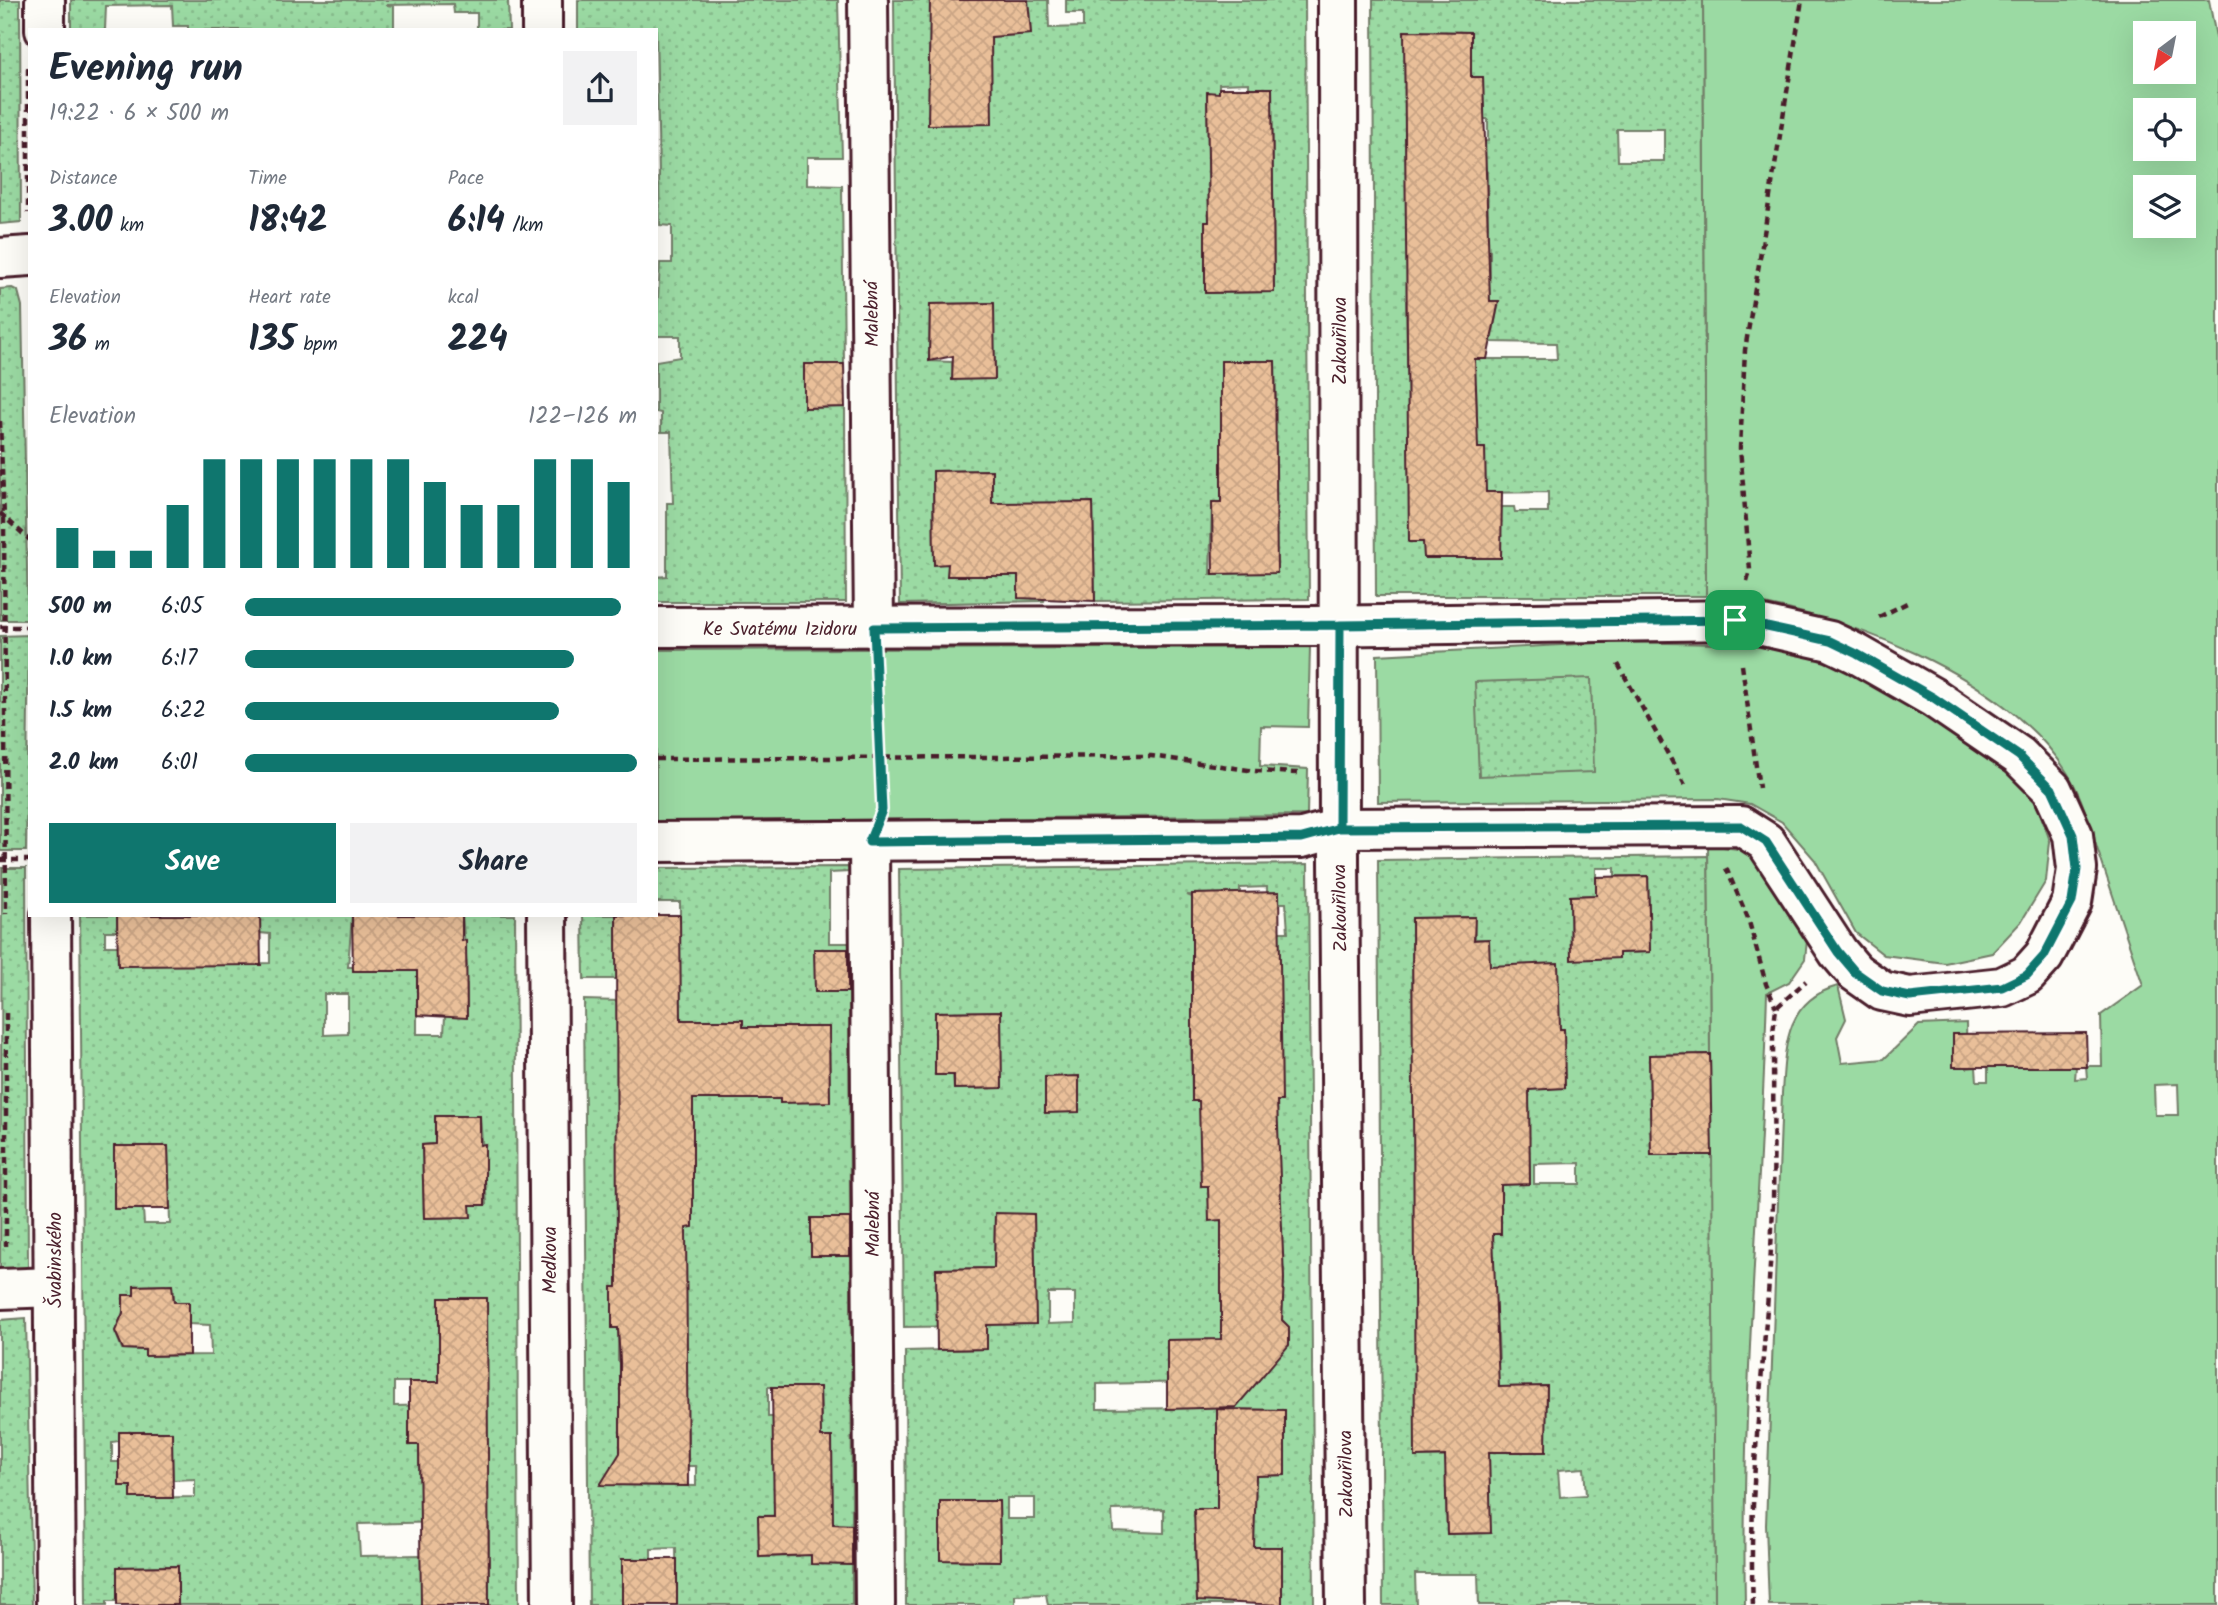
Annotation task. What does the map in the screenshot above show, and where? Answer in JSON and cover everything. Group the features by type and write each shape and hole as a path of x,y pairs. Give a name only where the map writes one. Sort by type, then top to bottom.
{"street":[{"path":"39,28 44,0"},
{"path":"542,0 542,28"},
{"name":"Malebná","path":"868,0 874,628"},
{"name":"Zakouřilova","path":"1338,0 1339,828 1346,1605"},
{"path":"0,258 28,256"},
{"name":"Ke Svatému Izidoru","path":"658,627 1340,625 1735,620 1830,641 1934,698 2019,756 2052,789 2073,835 2077,869 2072,902 2044,956 2027,975 2002,987 1910,997 1882,991 1855,972 1838,952 1766,842 1741,826 1715,824 1339,828 1302,838 658,842"},
{"name":"Malebná","path":"869,842 875,1605"},
{"name":"Švabinského","path":"51,917 56,1605"},
{"name":"Medkova","path":"547,917 552,1605"},
{"path":"4,1289 54,1287"}],"path":[{"path":"1766,842 1735,620 1750,570 1740,448 1745,350 1802,0"},
{"path":"0,421 3,860 6,928"},
{"path":"2,515 28,538"},
{"path":"2,627 28,626"},
{"path":"869,842 882,810 874,628"},
{"path":"658,759 1151,756 1255,771 1302,773"},
{"path":"3,860 28,860"},
{"path":"1753,1605 1751,1565 1756,1452 1773,1203 1773,1033 1776,1008 1838,952"},
{"path":"4,1289 6,1010"}],"green space":[{"path":"0,0 20,0 21,222 0,224"},
{"path":"71,0 508,0 509,28 477,28 477,13 454,13 453,4 386,5 394,6 394,28 188,28 173,26 172,5 106,6 105,28 71,28"},
{"path":"578,0 838,0 842,157 807,157 807,185 842,186 844,364 805,365 805,408 845,407 846,602 658,602 658,577 667,576 667,503 673,503 671,432 661,432 661,413 658,412 658,361 680,357 680,336 658,336 660,263 672,263 672,226 660,225 658,28 578,28"},
{"path":"894,0 930,0 930,12 1031,34 1029,8 1021,0 1048,0 1049,28 1083,27 1083,13 1066,13 1066,0 1305,0 1309,599 1095,601 1093,503 1044,503 1018,522 1018,598 1045,598 1044,601 900,604","holes":["1249,83 1249,88 1272,88 1274,292 1205,293 1205,222 1209,222 1207,93 1219,93 1219,84","993,303 995,379 953,379 952,362 929,361 930,304","1275,361 1276,400 1222,401 1221,362","992,470 993,564 981,576 948,576 948,564 934,564 933,471","1212,502 1223,502 1277,572 1210,574"]},
{"path":"1373,0 1703,0 1706,596 1376,596","holes":["1405,31 1471,32 1471,77 1483,77 1483,95 1471,119 1488,119 1488,141 1406,146","1617,129 1664,129 1664,161 1618,161","1487,172 1488,226 1473,226 1473,250 1490,250 1490,277 1473,278 1406,173","1406,301 1499,301 1491,342 1556,343 1557,359 1461,359 1461,385 1476,385 1477,413 1408,412","1548,492 1548,512 1515,512 1514,507 1502,507 1423,542 1409,542 1471,493"]},
{"path":"1703,0 2209,0 2218,48 2218,1605 1769,1605 1766,1525 1782,1093 1787,1043 1798,1014 1807,1002 1838,986 1846,1019 1837,1037 1842,1063 1884,1059 1919,1025 1966,1023 1967,1068 1976,1067 1977,1081 1988,1081 1988,1067 2076,1067 2075,1079 2087,1078 2086,1066 2102,1066 2101,1015 2143,985 2078,793 2052,752 2015,714 1969,682 1917,654 1862,631 1807,614 1754,602 1706,596","holes":["2178,1084 2179,1115 2155,1115 2154,1085"]},
{"path":"12,288 18,291 22,306 28,620 0,620 0,289"},
{"path":"28,635 26,851 0,851 0,636"},
{"path":"1616,642 1769,645 1861,673 2000,761 2034,796 2050,841 2046,881 2021,922 1992,953 1945,963 1884,955 1856,933 1815,860 1782,822 1750,804 1718,799 1378,802 1377,655"},
{"path":"1310,647 1308,727 1261,726 1260,766 1308,769 1307,815 658,822 658,650"},
{"path":"1591,678 1594,772 1479,776 1475,682"},
{"path":"1708,845 1745,850 1772,871 1808,931 1805,959 1789,982 1767,993 1746,1452 1745,1605 1715,1605"},
{"path":"1708,856 1710,1054 1649,1055 1651,1155 1712,1155 1715,1605 1479,1605 1478,1574 1415,1574 1416,1605 1383,1605 1378,860","holes":["1596,868 1615,868 1615,876 1648,876 1650,952 1619,953 1619,958 1571,955 1570,896 1596,895","1474,917 1475,939 1489,939 1485,1038 1413,1040 1412,918","1529,1145 1530,1178 1494,1180","1580,1163 1580,1184 1534,1184 1534,1164","1415,1334 1498,1335 1499,1362 1489,1363 1478,1456 1416,1457","1547,1386 1547,1406 1502,1408 1502,1387","1584,1468 1586,1495 1560,1497 1558,1470","1446,1486 1491,1533 1447,1534"]},
{"path":"1308,864 1314,1605 1282,1605 1282,1547 1195,1547 1197,1601 1231,1601 1231,1605 1048,1605 1046,1594 1015,1595 1015,1605 906,1605 905,1351 987,1349 986,1326 904,1327 899,869","holes":["1267,887 1267,893 1279,903 1286,903 1288,932 1278,932 1187,895 1240,896 1240,888","1001,1011 1001,1088 954,1089 953,1075 935,1075 935,1012","1191,1040 1203,1040 1281,1100 1192,1101","1079,1077 1079,1112 1045,1112","1208,1186 1281,1218 1210,1220","995,1214 1034,1214 1035,1292 937,1318 936,1269 994,1268","1221,1269 1284,1269 1282,1320 1289,1327 1289,1345 1221,1303","1048,1293 1075,1293 1075,1323 1048,1324","1197,1382 1197,1408 1097,1409 1097,1384","1217,1409 1285,1410 1285,1475 1256,1476 1255,1489 1217,1488","1007,1498 1035,1498 1035,1519 1007,1519","940,1501 999,1501 1000,1561 940,1560","1164,1509 1164,1533 1113,1531 1112,1510"]},
{"path":"848,867 849,872 829,873 829,943 849,943 849,949 815,950 815,992 849,992 850,1218 811,1219 812,1256 851,1256 852,1525 811,1524 811,1563 852,1565 852,1605 677,1605 676,1548 651,1549 651,1559 622,1559 622,1605 589,1605 584,1000 620,1001 620,979 584,979 583,917 618,917 680,971 680,902 658,902 658,868","holes":["783,1027 803,1027 829,1033 830,1102 780,1102 779,1034","641,1158 693,1158 693,1227 617,1227","612,1287 618,1287 687,1361 618,1361 618,1328 613,1328","768,1387 820,1387 821,1416 768,1417","621,1427 688,1427 688,1466 696,1466 696,1486 621,1485","797,1515 799,1556 760,1557 758,1516"]},
{"path":"2,868 26,868 28,1269 0,1270"},
{"path":"80,917 117,917 117,931 105,931 105,946 118,946 118,966 270,963 270,934 260,933 260,917 352,917 348,967 381,967 382,971 467,966 462,917 515,917 519,1605 489,1605 489,1528 450,1528 449,1522 358,1524 360,1556 422,1555 421,1605 178,1605 177,1566 117,1567 117,1601 107,1601 107,1605 86,1605","holes":["417,984 467,984 467,1017 445,1016 444,1034 417,1034","324,994 348,994 348,1034 324,1035","435,1116 480,1116 487,1204 470,1205 470,1217 424,1218 422,1145 435,1144","168,1146 170,1224 144,1224 143,1209","165,1285 166,1292 174,1292 174,1302 189,1302 189,1324 210,1325 211,1355 145,1356 145,1350 122,1349 115,1331 123,1313 123,1295 134,1295 134,1286","486,1298 487,1362 439,1362 439,1299","394,1382 439,1382 440,1405 394,1406","485,1417 488,1479 419,1480 419,1445 409,1445","119,1432 171,1432 173,1480 195,1479 195,1497 131,1498 131,1486 119,1486 119,1462 112,1462 112,1442 119,1441"]},
{"path":"26,1318 32,1605 0,1605 0,1320"}],"building":[{"path":"930,0 1028,0 1031,34 991,37 992,124 928,125"},
{"path":"1404,31 1471,32 1471,77 1483,77 1490,301 1499,301 1487,359 1475,359 1478,448 1485,448 1486,492 1502,492 1501,558 1424,558 1423,542 1409,542"},
{"path":"1219,88 1272,88 1274,292 1205,293 1205,222 1209,222 1207,92 1219,93"},
{"path":"994,303 995,379 952,380 953,356 929,361 930,304"},
{"path":"1221,361 1275,361 1277,573 1213,574 1212,502 1221,502"},
{"path":"804,364 844,364 845,407 804,408"},
{"path":"992,470 992,503 1093,502 1095,601 1018,598 1018,576 947,576 948,564 934,565 933,471"},
{"path":"1648,876 1650,952 1619,953 1619,958 1571,960 1570,896 1596,895 1596,877"},
{"path":"1279,892 1282,1101 1277,1101 1284,1279 1282,1320 1289,1327 1289,1345 1236,1407 1167,1409 1167,1340 1221,1339 1221,1220 1209,1221 1208,1186 1201,1186 1199,1101 1192,1101 1192,894"},
{"path":"680,915 681,1020 743,1020 743,1027 829,1027 830,1102 693,1099 693,1227 686,1228 688,1486 600,1485 620,1453 618,1328 612,1328 612,1287 617,1287 616,917"},
{"path":"117,917 260,917 261,965 118,966"},
{"path":"352,917 462,917 462,941 466,940 467,1018 417,1015 417,971 353,971"},
{"path":"1475,917 1474,940 1489,939 1490,966 1558,963 1560,1029 1564,1029 1565,1088 1529,1090 1530,1184 1501,1185 1501,1234 1493,1234 1499,1387 1547,1386 1546,1452 1489,1452 1491,1533 1447,1534 1445,1456 1415,1457 1412,918"},
{"path":"814,949 848,949 848,992 815,992"},
{"path":"1001,1011 1002,1088 954,1089 954,1075 935,1075 935,1012"},
{"path":"2086,1033 2087,1067 1953,1067 1953,1034"},
{"path":"1710,1054 1712,1155 1651,1155 1649,1055"},
{"path":"1079,1076 1079,1112 1045,1113 1045,1077"},
{"path":"435,1116 480,1116 480,1145 485,1144 485,1205 470,1205 471,1217 424,1218 422,1145 435,1144"},
{"path":"114,1146 168,1146 170,1209 114,1209"},
{"path":"995,1213 1034,1214 1036,1324 987,1325 987,1349 937,1350 936,1269 994,1268"},
{"path":"811,1218 850,1218 850,1256 811,1256"},
{"path":"172,1285 174,1302 189,1302 189,1355 145,1356 145,1350 123,1349 115,1331 123,1313 123,1295 134,1295 134,1286"},
{"path":"439,1298 487,1298 489,1605 421,1605 419,1445 409,1445 409,1382 439,1382"},
{"path":"772,1387 820,1387 821,1437 832,1437 833,1524 852,1525 852,1565 811,1564 811,1555 759,1557 758,1516 774,1516"},
{"path":"1217,1409 1285,1410 1285,1475 1256,1476 1254,1547 1282,1547 1282,1605 1197,1601 1194,1509 1217,1509"},
{"path":"119,1432 172,1432 173,1498 131,1498 131,1486 119,1486"},
{"path":"940,1501 999,1501 1000,1561 940,1560"},
{"path":"622,1559 677,1559 677,1605 622,1605"},
{"path":"178,1566 178,1605 117,1605 117,1567"}],"route":[{"path":"1735,620 1340,625 1339,828 1302,838 869,842 882,810 874,628 1340,625 1339,726 1339,828 1703,824 1741,826 1766,842 1838,952 1855,972 1882,991 1910,997 2002,987 2027,975 2044,956 2072,902 2077,869 2073,835 2052,789 2019,756 1934,698 1857,654 1830,641 1735,620"}]}
